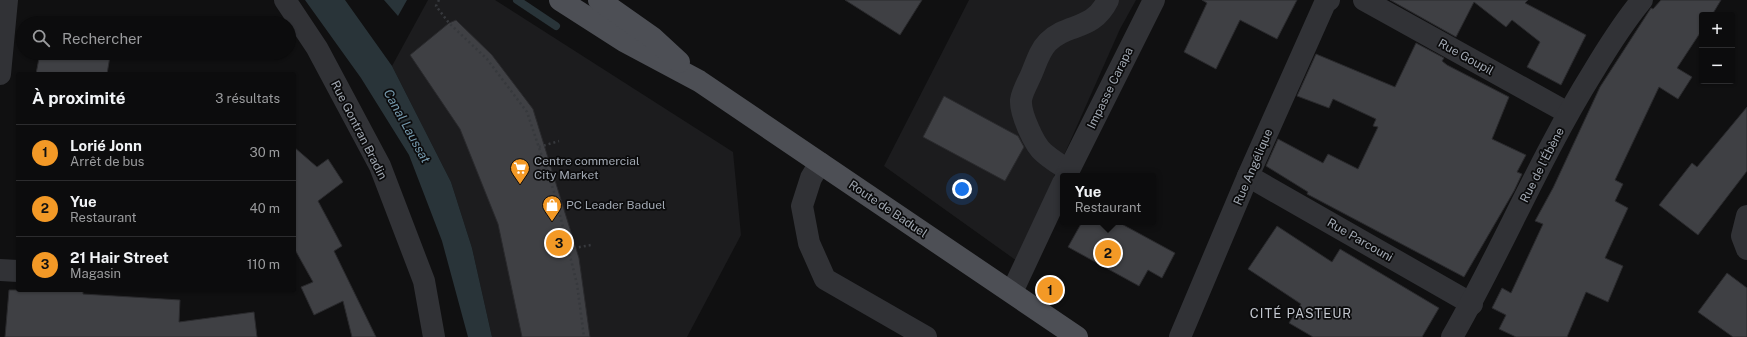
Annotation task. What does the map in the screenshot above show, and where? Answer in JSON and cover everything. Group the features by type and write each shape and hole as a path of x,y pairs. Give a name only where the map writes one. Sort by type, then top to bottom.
{"main road":[{"name":"Route de Baduel","path":"560,0 624,41 699,81 1077,337"},
{"name":"Route de Baduel","path":"599,0 653,38 699,81"},
{"path":"616,0 653,38"}],"street":[{"path":"0,74 7,0"},
{"name":"Rue Gontran Bradin","path":"285,0 296,16"},
{"path":"1063,173 1036,144 1024,118 1021,100 1041,51 1048,42 1055,36 1092,21 1102,12 1108,0"},
{"name":"Impasse Carapa","path":"1068,173 1154,0"},
{"name":"Rue Angélique","path":"1180,337 1248,176 1324,3 1329,0"},
{"name":"Rue Goupil","path":"1364,0 1568,113"},
{"name":"Rue de l'Ébène","path":"1452,337 1472,304 1568,113 1624,22 1642,0"},
{"name":"Rue Gontran Bradin","path":"296,16 317,48 380,166 424,281 434,337"},
{"path":"820,163 811,178 802,206 808,244 825,279 926,337"},
{"name":"Rue Parcouni","path":"1248,176 1472,304"},
{"name":"Impasse Carapa","path":"1012,292 1060,189"},
{"path":"1747,216 1742,236 1747,249"},
{"path":"0,270 16,271"}],"path":[{"path":"439,0 436,6 449,23 487,59 527,112 555,195 577,284 584,337"},
{"path":"539,147 559,141"},
{"path":"568,250 591,245"}],"shaded area":[{"path":"428,0 495,0 733,152 741,235 687,337 492,337 472,248 451,182 392,66"},
{"path":"969,0 1136,0 1120,29 1017,261 884,166"}],"water":[{"name":"Canal Laussat","path":"305,0 345,0 392,66 451,182 472,248 492,337 468,337 442,241 409,155 361,78"},
{"path":"384,0 407,0 398,16"}],"building":[{"path":"845,0 922,0 900,35"},
{"path":"1202,0 1297,0 1277,39 1240,20 1216,69 1184,52 1207,3"},
{"path":"1390,0 1528,0 1525,3 1586,35 1561,85 1527,67 1540,42 1512,20 1506,27 1474,2 1456,37"},
{"path":"1661,0 1721,0 1714,12 1699,12 1699,35 1677,68 1692,77 1678,99 1659,87 1615,180 1623,184 1615,201 1628,208 1605,258 1623,266 1608,302 1586,292 1567,337 1516,337 1499,329 1506,315 1492,308 1502,288 1511,293 1543,224 1535,221 1553,188 1600,87 1651,8 1653,9"},
{"name":"Centre commercial City Market","path":"456,20 492,55 533,109 579,258 590,337 522,337 498,224 460,129 410,55 449,23"},
{"path":"1416,43 1444,58 1442,61 1447,65 1509,97 1492,139 1526,155 1517,172 1522,174 1514,191 1464,277 1307,194 1308,192 1266,166 1278,139 1323,163 1328,154 1358,169 1378,127 1373,126 1376,119 1333,99 1329,108 1297,96 1316,54 1395,87"},
{"path":"39,60 109,60 107,72 36,72"},
{"path":"944,96 1018,136 1024,147 1005,181 923,137"},
{"path":"1747,107 1747,171 1698,235 1659,205 1692,163 1697,167"},
{"path":"296,149 317,167 328,159 343,182 318,201 342,246 334,251 376,337 352,337 343,301 314,315 301,287 313,282 296,252"},
{"path":"1080,225 1124,225 1175,253 1162,278 1148,270 1139,286 1068,247"},
{"path":"1277,226 1332,262 1340,249 1439,308 1422,337 1313,337 1289,323 1301,304 1248,269"},
{"path":"1727,273 1747,288 1747,337 1733,337 1698,312"},
{"path":"9,290 16,290 16,292 83,292 83,294 180,300 179,322 254,312 257,337 5,337"}],"waterway":[{"path":"517,0 556,26"}],"place":[{"name":"Centre commercial City Market","path":"520,185"},
{"name":"PC Leader Baduel","path":"552,222"},
{"name":"21 Hair Street","path":"559,243"},
{"name":"Yue","path":"1108,253"},
{"name":"Lorié Jonn","path":"1050,290"}],"district":[{"name":"CITÉ PASTEUR","path":"1301,313"}]}
